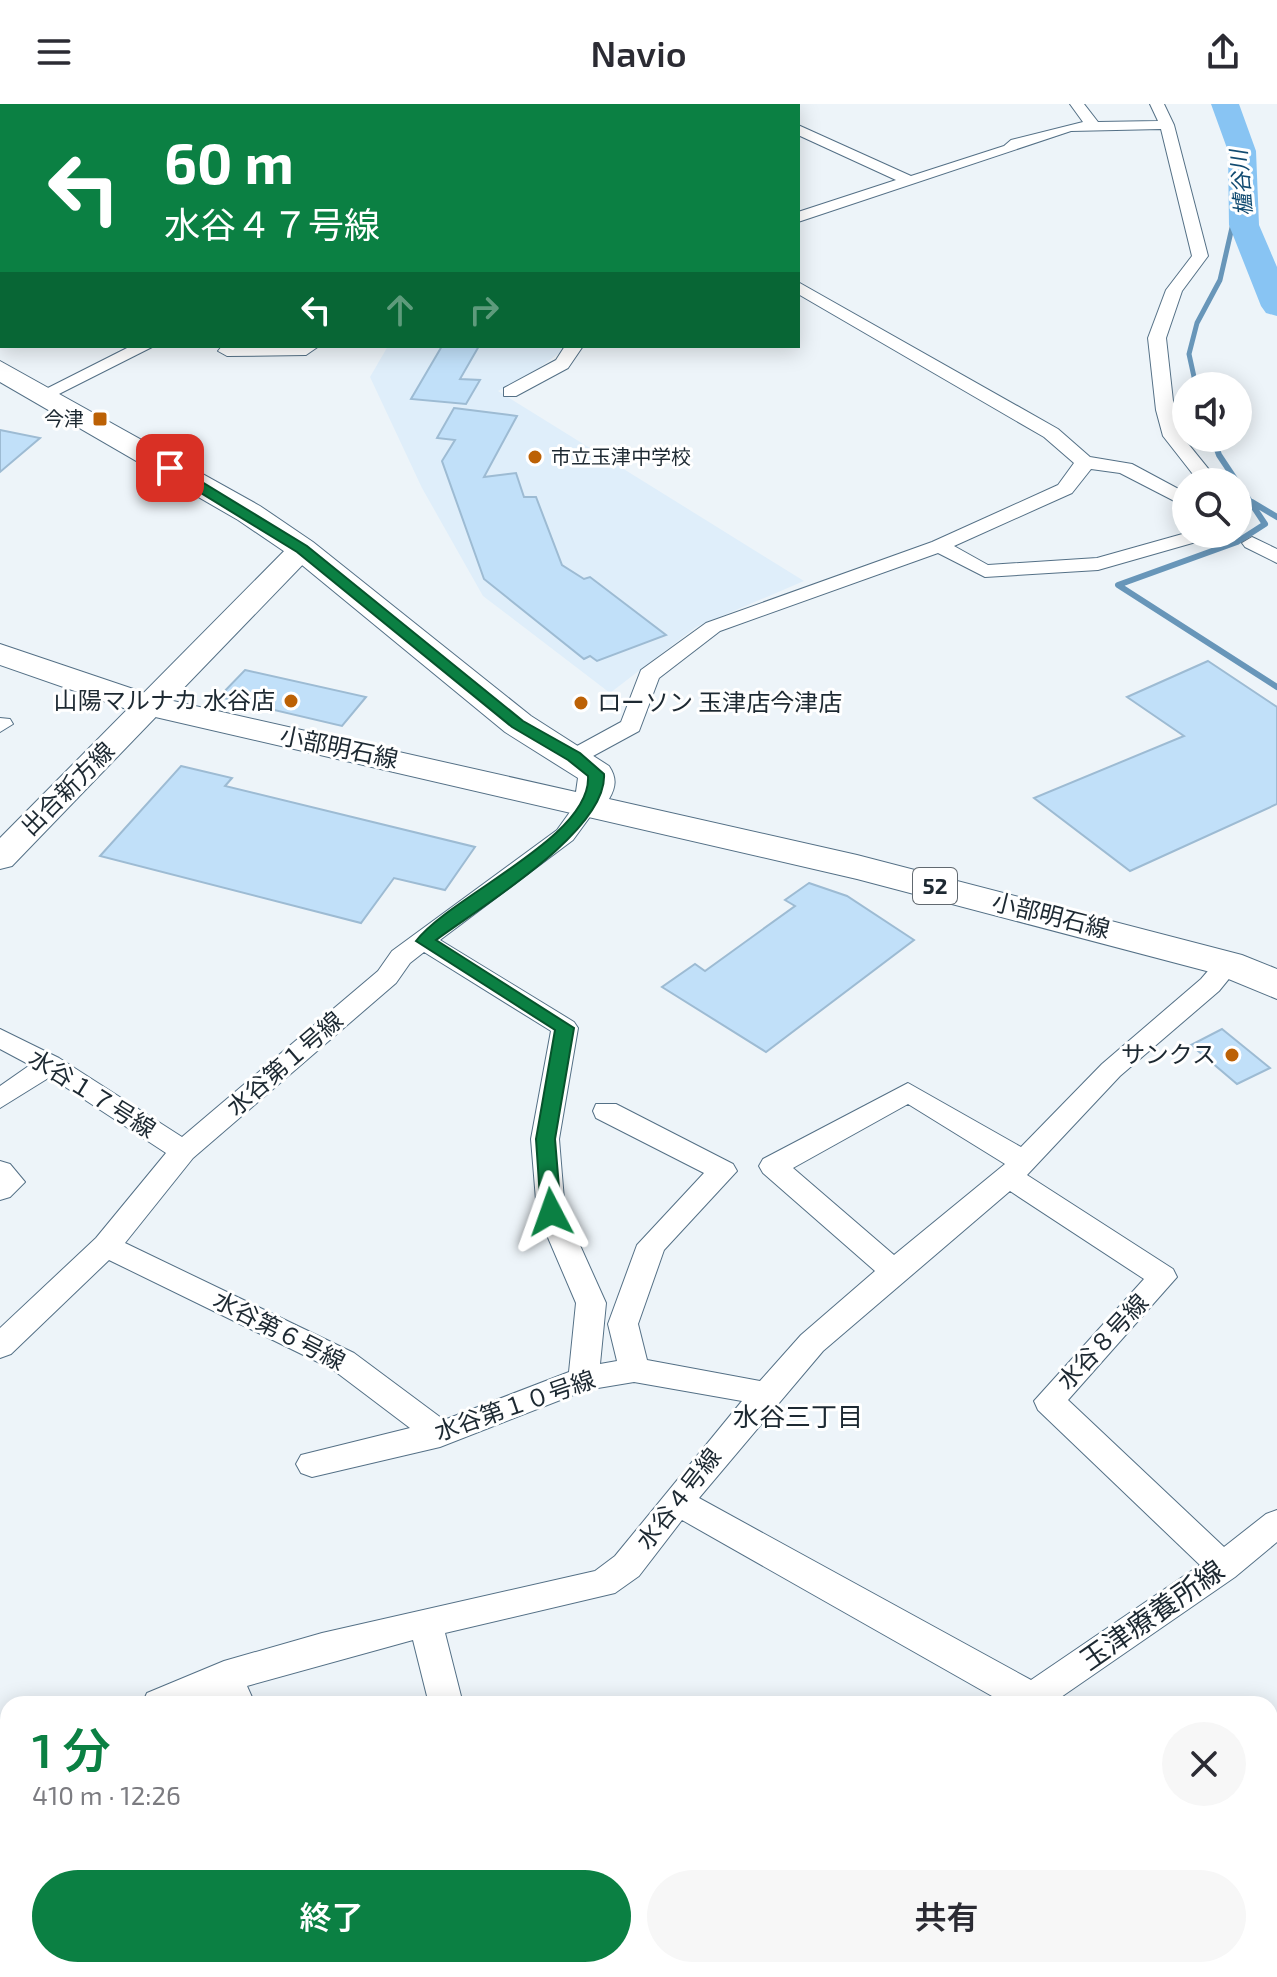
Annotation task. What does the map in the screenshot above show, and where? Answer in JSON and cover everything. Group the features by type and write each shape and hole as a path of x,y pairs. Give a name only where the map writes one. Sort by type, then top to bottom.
{"main road":[{"path":"0,370 249,513 302,549 518,724 574,757 596,774 597,787 588,803"},
{"name":"小部明石線","path":"0,654 150,706 588,803 872,871 1228,964 1277,985"}],"street":[{"path":"1077,104 1094,126"},
{"path":"1157,104 1167,125 1200,256 1174,290 1157,338 1165,410 1172,436 1198,468"},
{"path":"800,216 1056,131 1094,126 1167,125"},
{"path":"800,130 908,180"},
{"path":"800,288 1051,433 1084,462 1125,468 1172,493"},
{"path":"43,395 141,348"},
{"path":"229,348 227,351 308,348"},
{"path":"510,392 562,364 573,348"},
{"path":"574,757 631,726 649,675 713,627 939,546 1065,489 1078,476 1084,462"},
{"path":"939,546 985,571 1098,564 1172,543"},
{"path":"1252,543 1277,557"},
{"name":"出合新方線","path":"0,858 302,549"},
{"name":"水谷第１号線","path":"0,1346 106,1246 183,1151 387,977 401,957 565,835 588,803"},
{"path":"424,941 565,1028 545,1139 551,1212 591,1303 583,1379"},
{"name":"水谷４号線","path":"200,1696 231,1690 278,1659 603,1583 627,1566 812,1343 1017,1170 1111,1070 1210,985 1228,964"},
{"name":"水谷１７号線","path":"0,1038 50,1064 183,1151"},
{"path":"0,1099 50,1064"},
{"path":"894,1271 773,1166 908,1092 1017,1170"},
{"path":"606,1111 723,1171 651,1245 623,1324 634,1370"},
{"name":"水谷８号線","path":"1017,1170 1163,1277 1049,1401 1223,1567"},
{"path":"0,1171 11,1182 0,1190"},
{"name":"水谷第６号線","path":"106,1246 343,1361 440,1434"},
{"name":"水谷第１０号線","path":"312,1464 440,1434 583,1379 634,1370 767,1394"},
{"path":"677,1502 1019,1696"},
{"name":"玉津療養所線","path":"1035,1696 1223,1567 1277,1523"},
{"path":"426,1624 444,1696"}],"shaded area":[{"path":"387,348 566,348 525,378 498,391 804,581 696,627 610,693 483,596 422,488 370,377"}],"building":[{"path":"441,348 478,348 460,379 480,380 466,404 411,399"},
{"path":"454,408 517,416 484,477 516,473 524,497 536,497 562,565 584,579 590,577 666,635 597,661 590,656 584,659 484,579 442,461 455,440 437,438"},
{"path":"0,430 40,438 0,472"},
{"path":"1208,661 1277,707 1277,804 1130,871 1034,798 1184,736 1127,697"},
{"path":"245,670 366,697 342,726 219,697"},
{"path":"181,766 232,778 225,786 475,847 445,890 394,878 361,923 100,856"},
{"path":"809,883 847,896 914,940 766,1052 662,987 695,964 705,971 795,906 785,900"},
{"path":"1222,1029 1270,1068 1237,1084 1191,1045"}],"waterway":[{"name":"櫨谷川","path":"1225,104 1242,151 1244,225 1277,306"},
{"path":"1193,372 1189,354 1197,323 1220,280 1233,223 1242,212"},
{"path":"1218,452 1265,524 1237,542 1118,585 1277,687"},
{"path":"1252,502 1277,517"}],"place":[{"name":"今津","path":"100,419"},
{"name":"市立玉津中学校","path":"535,457"},
{"name":"山陽マルナカ 水谷店","path":"291,701"},
{"name":"ローソン 玉津店今津店","path":"581,703"},
{"name":"サンクス","path":"1232,1055"}],"district":[{"name":"水谷三丁目","path":"798,1417"}],"route":[{"path":"170,468 249,513 302,549 518,724 574,757 596,774 597,787 565,835 424,941 565,1028 545,1139 551,1212"}]}
